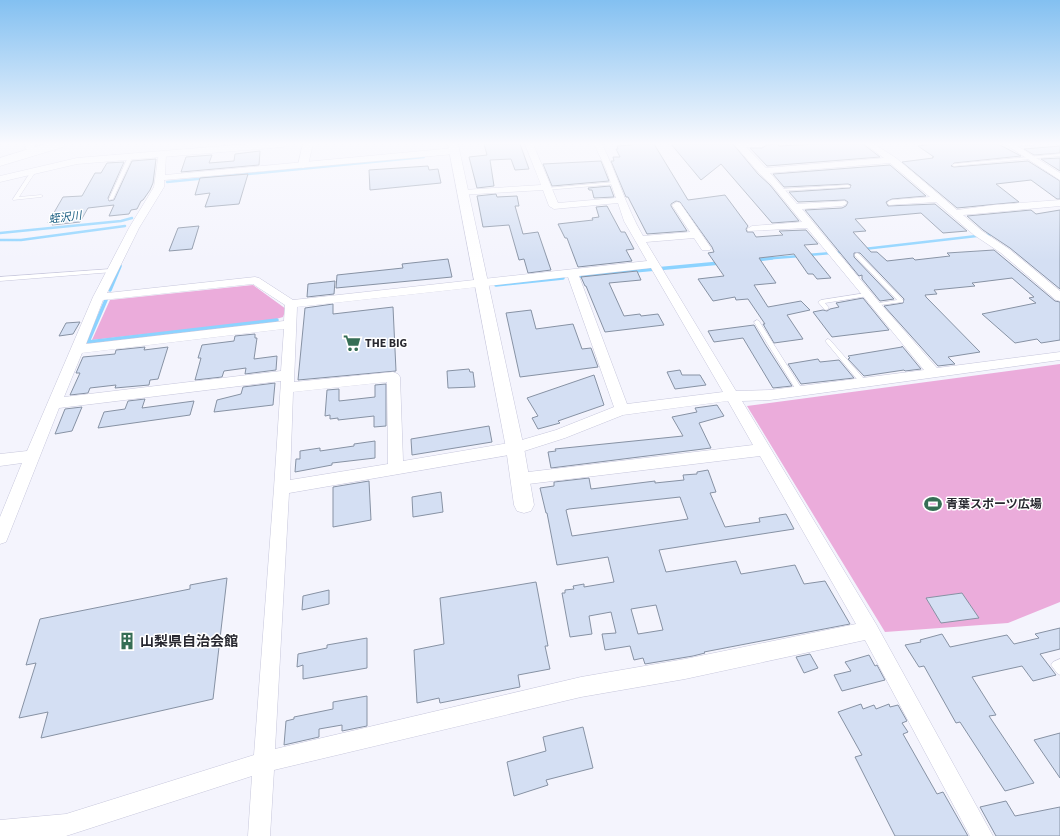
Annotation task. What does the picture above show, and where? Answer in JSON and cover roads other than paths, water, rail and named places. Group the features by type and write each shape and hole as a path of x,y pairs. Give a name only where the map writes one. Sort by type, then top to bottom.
{"street":[{"path":"0,537 4,516 55,403 99,297 111,271 159,186 159,183"},
{"path":"461,183 515,448 524,505"},
{"path":"544,183 554,206 621,200"},
{"path":"615,183 629,221 639,239 870,630 982,836"},
{"path":"773,183 809,224 866,295 934,372"},
{"path":"920,183 981,235 1005,251 1060,297"},
{"path":"463,194 546,188"},
{"path":"892,203 938,199"},
{"path":"794,207 842,203"},
{"path":"955,213 994,208 1060,203"},
{"path":"677,206 706,248"},
{"path":"752,229 809,224"},
{"path":"639,239 697,235"},
{"path":"99,297 255,280 291,304 481,282 655,266"},
{"path":"572,274 622,410"},
{"path":"259,836 282,488 291,304"},
{"path":"77,349 290,324"},
{"path":"282,488 515,448 560,434 622,410 731,396 770,395 1060,356"},
{"path":"55,403 288,381 392,377 396,469"},
{"path":"520,479 763,450"},
{"path":"0,460 32,456"},
{"path":"0,831 66,825 264,762 581,687 685,669 870,630"}],"lane":[{"path":"26,183 15,199 41,196"},
{"path":"111,199 118,183"},
{"path":"546,188 615,183"},
{"path":"780,190 848,186"},
{"path":"857,255 901,300 875,305"},
{"path":"0,279 111,271"},
{"path":"826,308 821,302 866,295"},
{"path":"756,322 800,391"},
{"path":"828,341 863,382"},
{"path":"1060,664 1056,665 1060,670"}],"waterway":[{"name":"蛭沢川","path":"0,233 121,221 132,218"},
{"path":"0,240 21,240 125,226"},
{"path":"864,249 994,234"},
{"path":"808,255 843,252"},
{"path":"768,258 800,256"},
{"path":"755,260 768,258"},
{"path":"761,259 768,258"},
{"path":"581,276 720,263"},
{"path":"110,290 120,266"},
{"path":"496,285 563,278"},
{"path":"106,300 88,342 277,320"}],"place":[{"name":"THE BIG","path":"352,343"},
{"name":"青葉スポーツ広場","path":"933,504"},
{"name":"山梨県自治会館","path":"127,641"}]}
